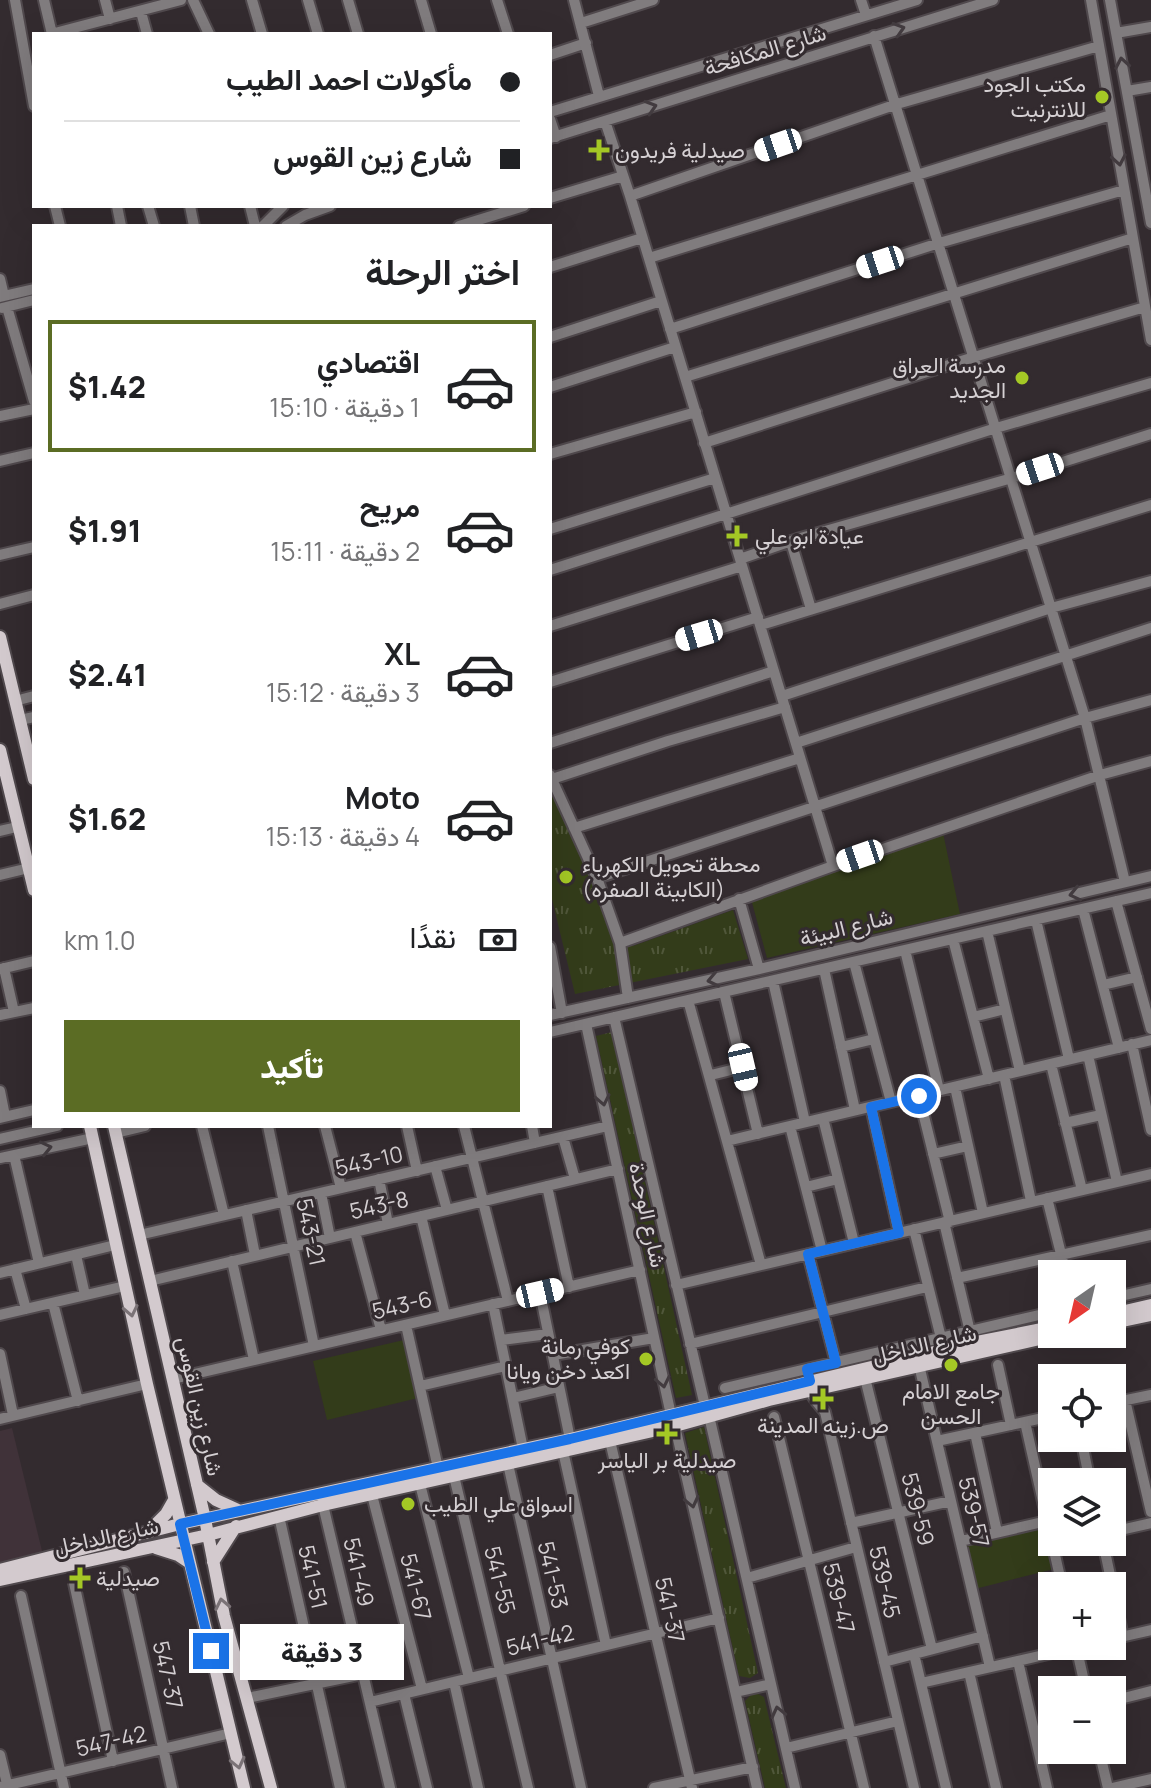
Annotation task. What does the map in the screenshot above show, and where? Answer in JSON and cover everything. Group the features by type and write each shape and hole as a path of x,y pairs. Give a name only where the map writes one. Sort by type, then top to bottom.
{"main road":[{"path":"0,637 32,771"},
{"path":"0,750 32,881"},
{"name":"شارع زين القوس","path":"115,1129 205,1519 224,1616 271,1788"},
{"path":"91,1132 174,1500 244,1788"},
{"path":"104,1192 128,1187"},
{"path":"1126,1311 1151,1305"},
{"path":"1126,1320 1151,1315"},
{"name":"شارع الداخل","path":"0,1570 147,1541 185,1540 208,1535 323,1505 610,1441 809,1380 1038,1330"},
{"name":"شارع الداخل","path":"809,1380 865,1378 1038,1339"},
{"path":"147,1384 173,1379"},
{"name":"شارع الداخل","path":"0,1580 147,1541 180,1524 570,1439 673,1420"},
{"path":"197,1485 216,1500 240,1511"},
{"path":"174,1500 147,1541 190,1563"},
{"path":"213,1562 236,1526"}],"street":[{"path":"15,0 32,95"},
{"path":"44,0 52,32"},
{"path":"105,0 110,19"},
{"path":"80,30 181,0"},
{"path":"193,0 208,32"},
{"path":"252,0 261,32"},
{"path":"308,0 317,32"},
{"path":"348,0 357,32"},
{"path":"421,0 430,32"},
{"path":"497,0 507,32"},
{"path":"574,0 599,96"},
{"path":"581,23 653,0"},
{"path":"861,0 866,15"},
{"name":"شارع المكافحة","path":"552,111 917,0"},
{"name":"شارع المكافحة","path":"553,137 993,0"},
{"path":"1091,0 1151,340"},
{"path":"1110,0 1150,219 1129,220"},
{"path":"141,12 146,32"},
{"path":"1116,33 1151,27"},
{"path":"874,36 1085,718 1125,882"},
{"path":"22,41 32,38"},
{"path":"552,54 586,43"},
{"path":"630,196 897,104 1099,46"},
{"path":"1127,91 1151,87"},
{"path":"649,258 1111,115"},
{"path":"605,121 833,866"},
{"path":"1138,154 1151,152"},
{"path":"552,197 623,176"},
{"path":"670,329 939,243 1124,190"},
{"path":"265,224 281,208"},
{"path":"299,223 326,208"},
{"path":"466,224 518,208"},
{"path":"552,266 642,238"},
{"path":"685,377 954,291 1133,238"},
{"path":"0,279 3,302 32,395"},
{"path":"3,302 32,290"},
{"path":"3,302 32,300"},
{"path":"552,336 661,301"},
{"path":"704,443 974,357 1145,307"},
{"path":"552,386 675,347"},
{"path":"552,569 996,428 1151,383"},
{"path":"0,416 32,409"},
{"path":"552,453 696,412"},
{"path":"552,625 741,563 791,542 1151,434"},
{"path":"0,461 32,453"},
{"path":"552,528 715,478"},
{"path":"552,681 811,609 1151,505"},
{"path":"791,542 811,609"},
{"path":"0,555 32,547"},
{"path":"552,777 784,702 1051,608 1151,581"},
{"path":"0,604 32,596"},
{"path":"796,743 1151,628"},
{"path":"552,742 774,671"},
{"path":"15,701 32,697"},
{"path":"597,878 1085,718 1151,700"},
{"path":"20,720 32,717"},
{"path":"574,828 800,758"},
{"path":"620,943 833,866 1100,775 1151,761"},
{"path":"552,779 597,878 620,943 628,998"},
{"path":"0,831 17,827"},
{"path":"0,875 29,868"},
{"name":"شارع البيئة","path":"552,1015 1151,876"},
{"name":"شارع البيئة","path":"552,1032 1151,893"},
{"path":"739,899 759,969"},
{"path":"1116,901 1151,1029"},
{"path":"1083,909 1119,1048"},
{"path":"1036,920 1069,1059"},
{"path":"939,925 948,940 989,1079"},
{"path":"987,931 1020,1071"},
{"path":"905,950 939,1090"},
{"path":"14,1012 2,969 32,962"},
{"path":"854,962 891,1102"},
{"path":"824,969 855,1110"},
{"path":"1103,985 1137,977"},
{"path":"773,981 805,1122"},
{"path":"554,986 562,1013"},
{"path":"724,992 758,1134"},
{"path":"688,1000 761,1265"},
{"path":"0,1015 32,1008"},
{"path":"973,1017 1005,1009"},
{"name":"شارع الوحدة","path":"614,1017 795,1788"},
{"name":"شارع الوحدة","path":"586,1024 757,1788"},
{"path":"841,1047 874,1039"},
{"path":"727,1141 1151,1040"},
{"path":"1132,1044 1151,1130"},
{"path":"1088,1055 1117,1182"},
{"path":"1051,1064 1082,1190"},
{"path":"711,1075 743,1067"},
{"path":"1004,1075 1031,1201"},
{"path":"955,1087 983,1213"},
{"path":"0,1091 3,1117 32,1110"},
{"path":"919,1096 970,1332"},
{"path":"871,1107 899,1233"},
{"path":"1065,1123 1101,1115"},
{"path":"823,1118 854,1243"},
{"name":"543-10","path":"139,1235 608,1126"},
{"path":"790,1126 822,1251"},
{"path":"0,1139 48,1128"},
{"path":"202,1128 224,1215"},
{"name":"543-21","path":"268,1128 314,1346"},
{"path":"326,1128 341,1188"},
{"path":"407,1128 417,1171"},
{"path":"464,1128 508,1301"},
{"path":"532,1128 535,1143"},
{"path":"0,1158 91,1132"},
{"path":"563,1137 575,1179"},
{"path":"933,1154 968,1146"},
{"path":"14,1155 39,1263"},
{"path":"435,1166 447,1210"},
{"name":"543-8","path":"150,1281 618,1169"},
{"path":"676,1285 1151,1174"},
{"path":"379,1179 388,1224"},
{"path":"806,1187 838,1179"},
{"path":"547,1186 569,1287"},
{"path":"321,1193 330,1238"},
{"path":"1047,1198 1062,1260"},
{"path":"246,1210 255,1255"},
{"path":"421,1216 445,1315"},
{"path":"914,1229 941,1338"},
{"path":"355,1232 381,1330"},
{"path":"957,1278 1151,1235"},
{"path":"0,1273 115,1245"},
{"path":"808,1254 836,1363"},
{"path":"76,1255 85,1295"},
{"path":"232,1261 254,1360"},
{"path":"15,1269 26,1309"},
{"name":"543-6","path":"173,1379 640,1270"},
{"path":"0,1315 125,1286"},
{"path":"690,1344 927,1287"},
{"path":"1126,1295 1151,1289"},
{"path":"540,1293 570,1439"},
{"path":"53,1303 78,1401"},
{"path":"493,1304 523,1449"},
{"path":"725,1388 809,1380 836,1363 1038,1315"},
{"path":"406,1325 438,1468"},
{"path":"501,1340 548,1334"},
{"path":"553,1355 654,1338"},
{"path":"0,1354 13,1415"},
{"name":"539-57","path":"919,1365 990,1667"},
{"path":"998,1365 1011,1425"},
{"path":"420,1386 506,1366"},
{"name":"539-59","path":"865,1378 932,1649"},
{"name":"539-45","path":"809,1380 813,1398 825,1412 914,1788"},
{"path":"0,1419 147,1384"},
{"path":"513,1398 559,1387"},
{"path":"1126,1400 1151,1395"},
{"path":"1126,1404 1151,1512"},
{"name":"539-47","path":"774,1417 864,1788"},
{"path":"937,1441 1038,1419"},
{"path":"1025,1422 1038,1480"},
{"path":"975,1433 997,1532"},
{"name":"541-37","path":"610,1441 691,1784"},
{"path":"563,1451 606,1645"},
{"name":"541-53","path":"508,1464 581,1788"},
{"name":"541-55","path":"454,1476 528,1788"},
{"path":"420,1484 469,1678"},
{"name":"541-67","path":"372,1495 422,1689"},
{"path":"851,1523 951,1501"},
{"name":"541-49","path":"323,1505 390,1788"},
{"name":"541-51","path":"279,1516 340,1788"},
{"path":"961,1541 1038,1523"},
{"path":"1126,1529 1151,1523"},
{"path":"747,1578 856,1547"},
{"name":"547-37","path":"124,1572 172,1788"},
{"path":"74,1583 113,1761"},
{"path":"21,1596 64,1788"},
{"name":"541-42","path":"370,1702 719,1618"},
{"path":"1126,1636 1151,1630"},
{"path":"884,1662 983,1636"},
{"path":"914,1654 946,1788"},
{"path":"921,1683 1038,1656"},
{"path":"1018,1661 1047,1788"},
{"path":"969,1672 996,1788"},
{"path":"247,1698 363,1674"},
{"path":"454,1682 478,1788"},
{"path":"736,1692 771,1684"},
{"path":"1126,1697 1151,1691"},
{"path":"404,1694 427,1788"},
{"path":"786,1748 898,1721"},
{"name":"547-42","path":"5,1787 231,1733"},
{"path":"0,1755 5,1787"},
{"path":"1103,1764 1110,1788 1151,1779"},
{"path":"654,1788 691,1784 753,1767"}],"shaded area":[{"path":"12,1428 43,1555 0,1566 0,1431"}],"green space":[{"path":"552,790 617,939 633,946 733,910 748,959 575,994 552,899"},
{"path":"942,828 960,914 767,958 750,895"},
{"path":"612,1032 692,1395 676,1398 596,1036"},
{"path":"404,1340 418,1398 327,1420 313,1361"},
{"path":"704,1427 758,1673 750,1678 739,1676 685,1433"},
{"path":"1038,1523 1038,1556 1055,1556 1058,1568 971,1590 961,1541"},
{"path":"751,1695 764,1697 786,1788 765,1788 745,1701"}],"place":[{"name":"مكتب الجود للانترنيت","path":"1102,97"},
{"name":"صيدلية فريدون","path":"599,150"},
{"name":"مدرسة العراق الجديد","path":"1022,378"},
{"name":"عيادة ابو علي","path":"737,536"},
{"name":"محطة تحويل الكهرباء (الكابينة الصفره)","path":"566,877"},
{"name":"كوفي رمانة اكعد دخن ويانا","path":"646,1359"},
{"name":"جامع الامام الحسن","path":"951,1365"},
{"name":"ص.زينه المدينة","path":"823,1399"},
{"name":"صيدلية بر الياسر","path":"667,1434"},
{"name":"اسواق علي الطيب","path":"408,1504"},
{"name":"صيدلية","path":"80,1578"}],"route":[{"path":"211,1651 180,1524 570,1439 810,1381 807,1369 836,1363 808,1254 899,1233 871,1107 919,1096"}]}
